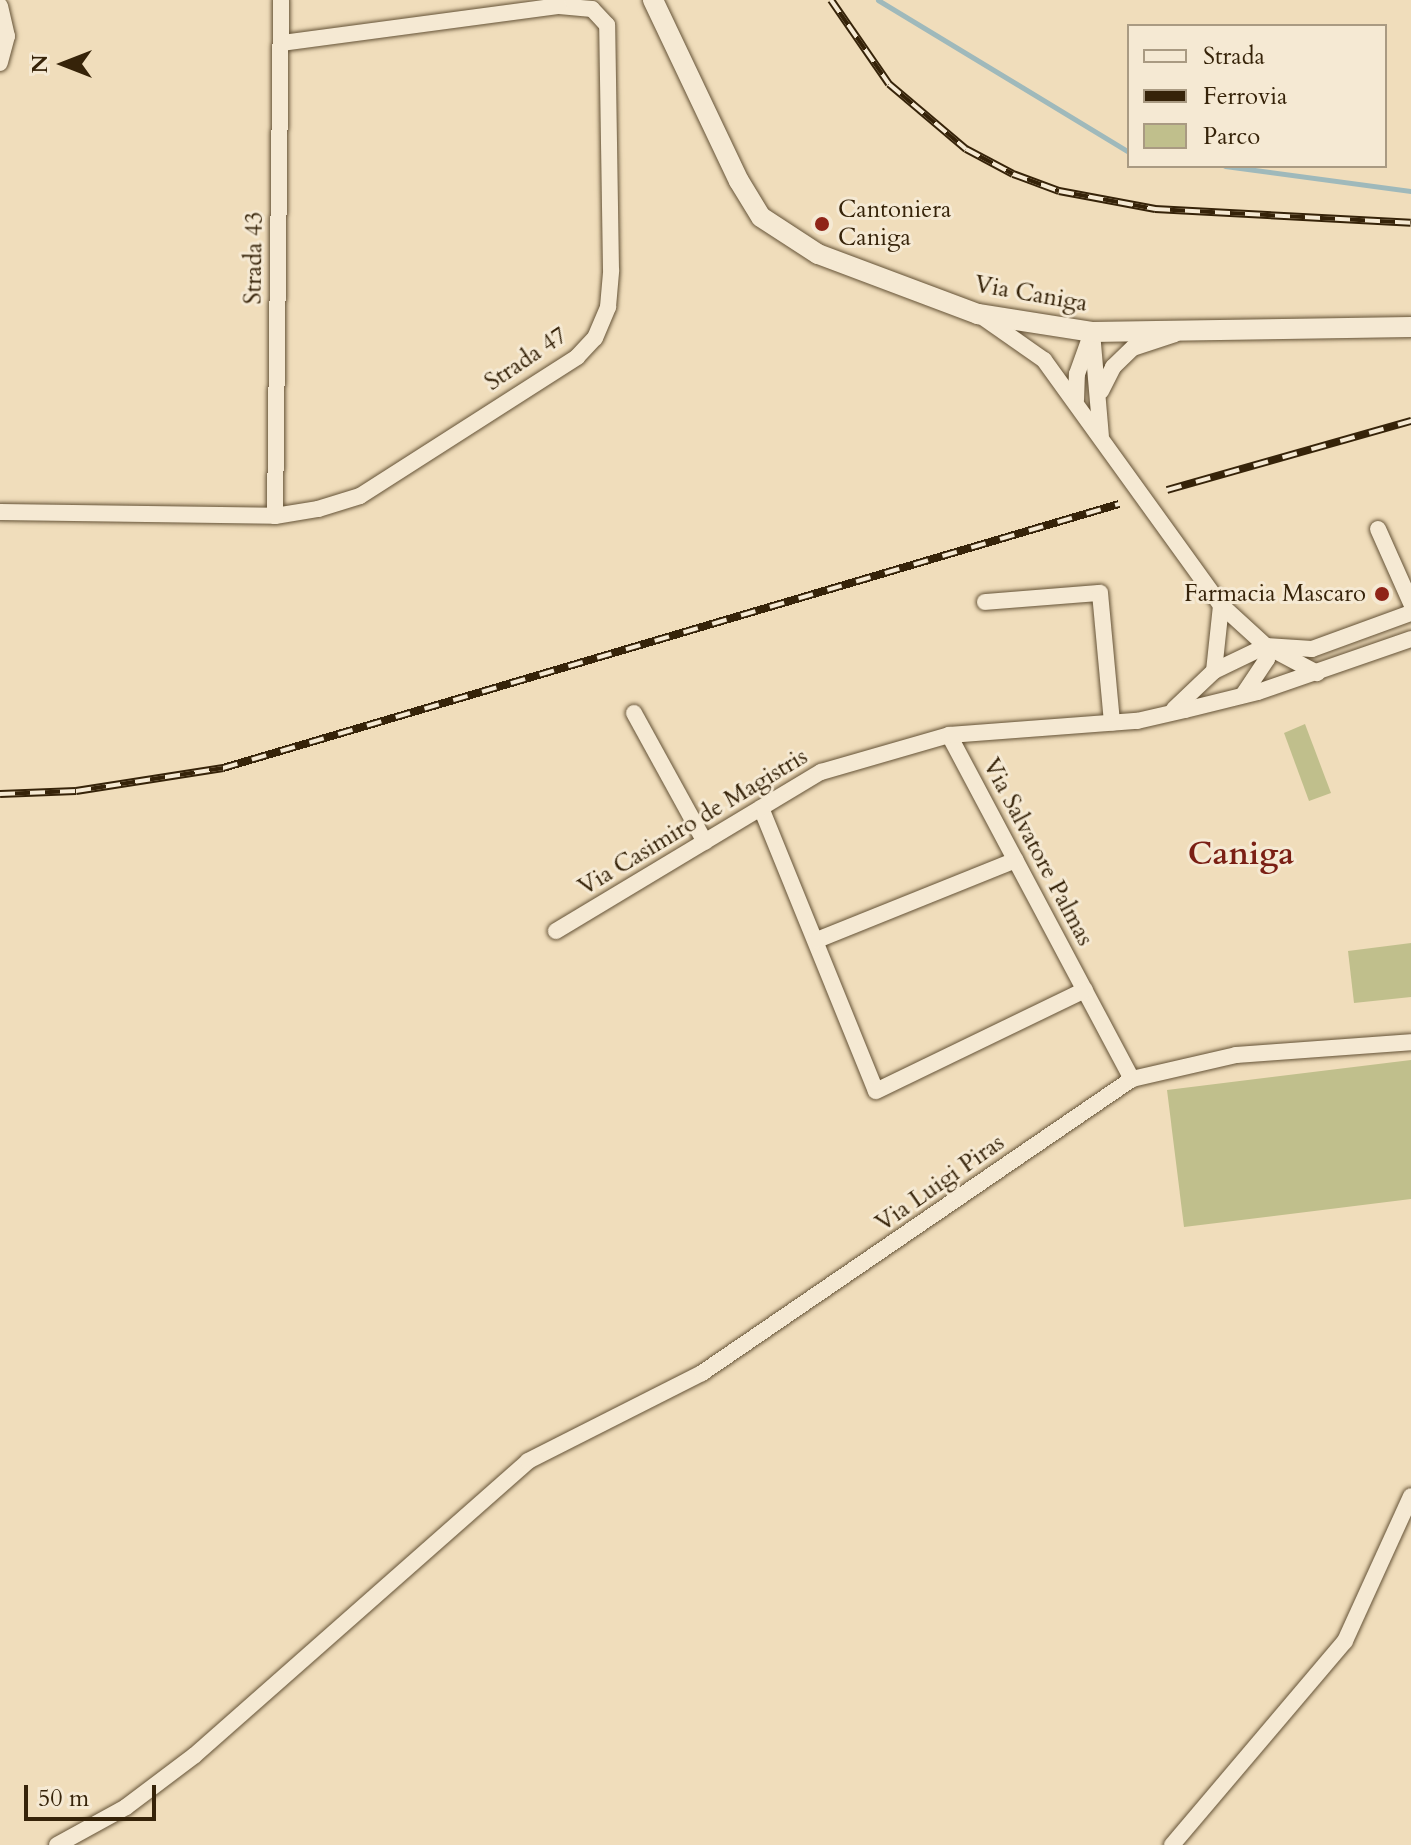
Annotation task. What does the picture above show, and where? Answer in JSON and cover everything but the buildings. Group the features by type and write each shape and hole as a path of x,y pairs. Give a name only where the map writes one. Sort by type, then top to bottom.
{"street":[{"name":"Strada 43","path":"275,516 281,0"},
{"name":"Via Caniga","path":"653,0 761,217 818,254 978,314 1092,332 1411,327"},
{"path":"0,6 7,36 0,63"},
{"name":"Strada 47","path":"0,512 275,516 360,496 577,357 595,338 608,307 611,270 607,25 592,9 559,6 281,43"},
{"path":"978,314 1022,339 1076,400 1221,605 1266,646 1317,673"},
{"path":"1101,391 1113,367 1133,348 1190,329"},
{"path":"1076,400 1077,374 1092,332"},
{"path":"1092,332 1101,391 1101,436"},
{"path":"1378,529 1411,603"},
{"path":"985,602 1100,593 1112,722"},
{"path":"1214,671 1221,605"},
{"path":"1166,714 1203,686 1214,671 1266,646 1312,649 1411,613"},
{"name":"Via Casimiro de Magistris","path":"556,931 821,772 949,735 1112,722 1166,714 1317,673 1411,639"},
{"path":"1243,695 1267,659 1266,646"},
{"path":"634,713 705,842"},
{"name":"Via Salvatore Palmas","path":"949,735 1132,1079"},
{"path":"761,808 876,1091 1085,990"},
{"path":"817,940 1016,860"},
{"name":"Via Luigi Piras","path":"57,1845 126,1807 195,1755 528,1461 702,1373 1132,1079 1236,1055 1411,1042"},
{"path":"1172,1845 1345,1641 1411,1496"}],"green space":[{"path":"1305,724 1331,793 1309,801 1284,733"},
{"path":"1411,943 1411,997 1354,1003 1348,951"},
{"path":"1411,1060 1411,1199 1184,1227 1167,1090"}],"waterway":[{"path":"878,0 1127,151"},
{"path":"1240,168 1411,191"}],"railway":[{"path":"831,0 889,84 966,149 1013,174 1059,191 1155,209 1411,223"},
{"path":"1167,490 1411,421"},
{"path":"0,794 76,791 223,768 1119,504"}],"place":[{"name":"Cantoniera Caniga","path":"822,224"},
{"name":"Farmacia Mascaro","path":"1382,594"}],"district":[{"name":"Caniga","path":"1241,854"}]}
